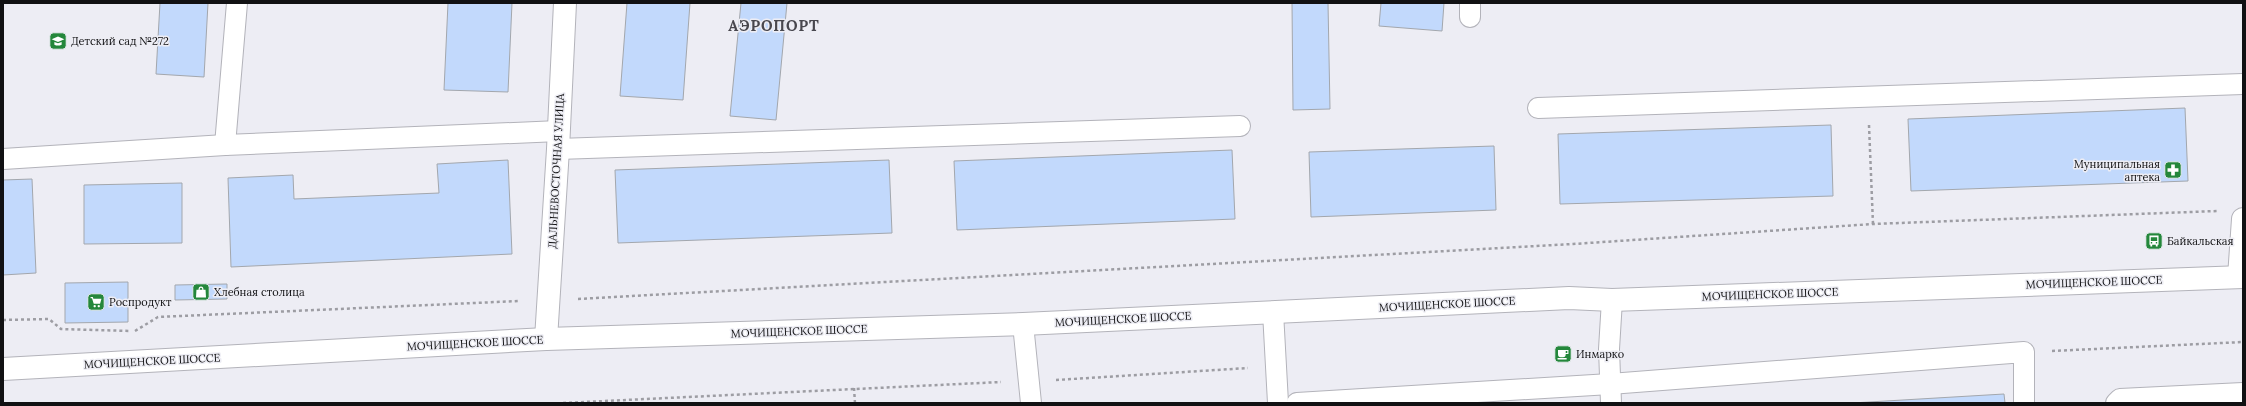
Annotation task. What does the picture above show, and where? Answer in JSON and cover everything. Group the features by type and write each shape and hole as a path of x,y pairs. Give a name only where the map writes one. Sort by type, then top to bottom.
{"main road":[{"name":"ДАЛЬНЕВОСТОЧНАЯ УЛИЦА","path":"546,340 550,300 565,3"},
{"path":"2241,277 2243,219"},
{"name":"МОЧИЩЕНСКОЕ ШОССЕ","path":"3,369 546,340 1023,324 1569,298 1612,300 2241,277"}],"lane":[{"path":"225,146 237,3"},
{"path":"1538,108 2243,84"},
{"path":"3,159 225,146 1240,126"},
{"path":"1610,393 1608,349 1612,300"},
{"path":"1273,312 1278,403"},
{"path":"1023,324 1031,403"},
{"path":"1297,403 1610,393 2024,352 2024,403"},
{"path":"2116,403 2120,399 2243,393"}],"path":[{"path":"1868,97 1873,224"},
{"path":"3,320 49,319 61,329 136,331 158,317 550,300 1573,244 1873,224 2219,211"},
{"path":"2024,352 2243,342"},
{"path":"563,403 854,388 1029,381 1277,366"},
{"path":"854,388 855,403"}],"building":[{"path":"160,3 208,3 204,77 156,74"},
{"path":"448,3 512,3 508,92 444,90"},
{"path":"627,3 690,3 683,100 620,96"},
{"path":"741,3 787,3 776,120 730,116"},
{"path":"1292,3 1328,3 1330,109 1293,110"},
{"path":"1381,3 1444,3 1442,31 1379,26"},
{"path":"2185,108 2188,181 1911,191 1908,119"},
{"path":"1831,125 1833,196 1560,204 1558,134"},
{"path":"1494,146 1496,210 1311,217 1309,152"},
{"path":"1232,150 1235,219 957,230 954,161"},
{"path":"508,160 512,254 231,267 228,178 293,175 294,199 439,193 437,164"},
{"path":"889,160 892,233 618,243 615,170"},
{"path":"32,179 36,273 3,275 3,180"},
{"path":"182,183 182,243 84,244 84,185"},
{"name":"Роспродукт","path":"128,282 128,322 65,323 65,283"},
{"name":"Хлебная столица","path":"227,284 227,299 175,300 175,285"},
{"path":"2004,394 2005,403 1852,403"}],"place":[{"name":"Детский сад №272","path":"58,41"},
{"name":"Муниципальная аптека","path":"2173,170"},
{"name":"Байкальская","path":"2154,241"},
{"name":"Хлебная столица","path":"201,292"},
{"name":"Роспродукт","path":"96,302"},
{"name":"Инмарко","path":"1563,354"}],"district":[{"name":"АЭРОПОРТ","path":"774,26"}]}
